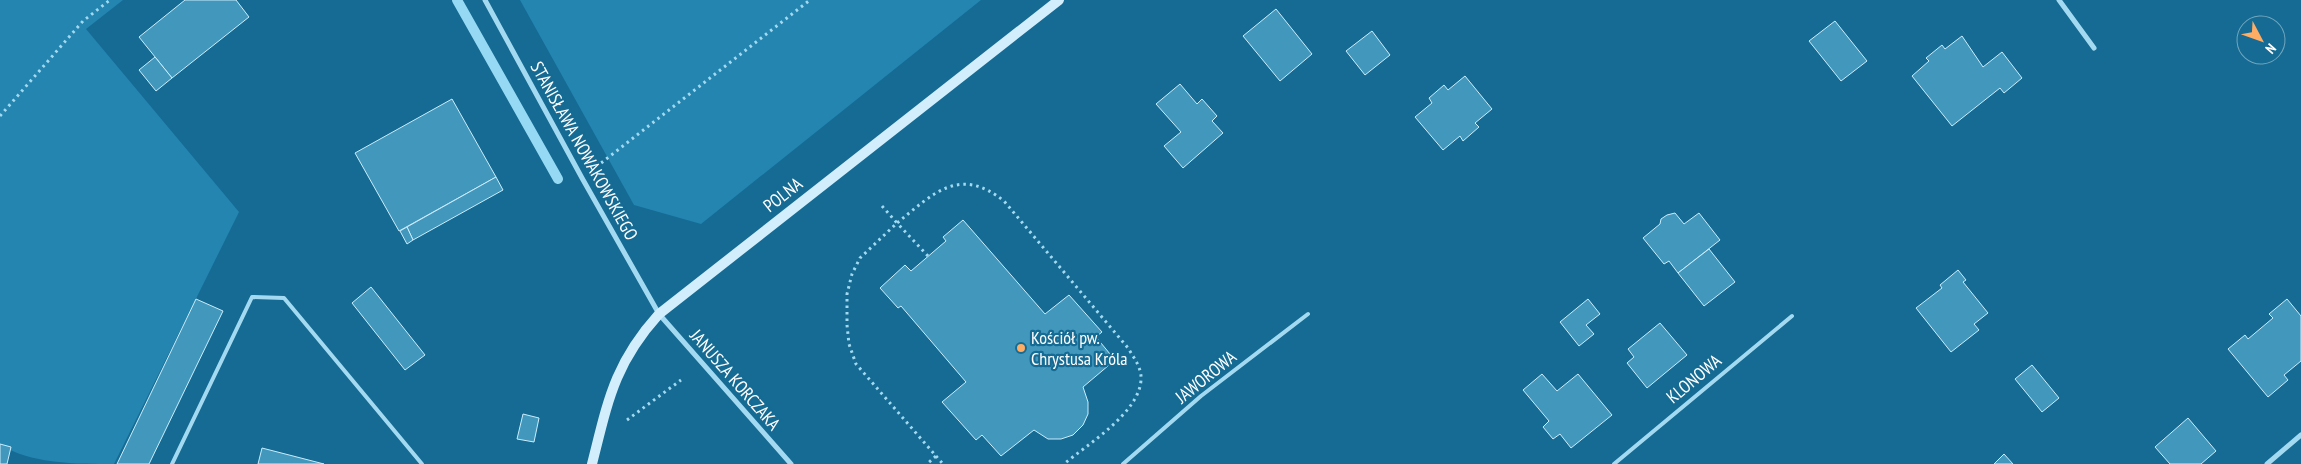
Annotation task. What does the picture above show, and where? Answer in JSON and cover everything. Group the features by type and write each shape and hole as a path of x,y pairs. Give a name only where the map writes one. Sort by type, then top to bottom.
{"street":[{"name":"STANISŁAWA NOWAKOWSKIEGO","path":"485,0 582,178 660,314"},
{"name":"POLNA","path":"592,464 617,375 631,349 660,314 1059,0"},
{"path":"2059,0 2094,48"},
{"name":"JANUSZA KORCZAKA","path":"660,314 791,464"},
{"path":"2267,464 2301,434"}],"lane":[{"path":"172,464 252,297 284,298 422,464"},
{"name":"JAWOROWA","path":"1123,464 1202,396 1308,314"},
{"name":"KLONOWA","path":"1614,464 1792,316"}],"path":[{"path":"0,116 83,21 110,0"},
{"path":"582,178 810,0"},
{"path":"943,464 856,364 849,344 847,325 848,294 852,274 860,258 897,223 936,192 964,183 976,184 990,190 1004,201 1128,348 1139,365 1141,380 1133,402 1117,421 1064,464"},
{"path":"882,206 928,256"},
{"path":"627,420 681,380"},
{"path":"927,464 936,456"}],"shaded area":[{"path":"0,0 123,0 86,29 239,212 114,464 69,463 39,459 11,451 0,444"},
{"path":"520,0 981,0 701,224 634,205"}],"building":[{"path":"185,0 236,0 249,17 172,78 139,37"},
{"path":"1276,9 1312,54 1280,81 1243,36"},
{"path":"1835,21 1867,61 1841,81 1809,41"},
{"path":"1372,31 1390,55 1365,75 1346,51"},
{"path":"1962,36 1983,67 2002,52 2022,78 2004,93 2000,88 1952,126 1912,76 1929,61 1926,58 1942,45 1945,49"},
{"path":"155,57 172,78 156,91 139,70"},
{"path":"1465,76 1492,109 1475,123 1479,127 1463,141 1460,136 1443,150 1415,117 1432,103 1429,98 1444,85 1448,90"},
{"path":"1180,84 1197,104 1202,99 1217,116 1212,121 1223,133 1183,168 1164,146 1181,132 1156,104"},
{"path":"452,99 496,177 399,231 355,153"},
{"path":"496,177 503,190 413,240 407,227"},
{"path":"1675,213 1684,224 1699,213 1720,240 1678,273 1669,261 1664,264 1643,238 1660,224 1661,219"},
{"name":"Kościół pw. Chrystusa Króla","path":"963,220 1045,314 1069,295 1102,332 1096,337 1115,360 1083,387 1088,402 1088,414 1083,425 1073,435 1061,439 1048,439 1034,430 1001,456 982,435 976,440 942,402 966,382 901,306 898,308 880,288 905,265 911,271 946,241 943,237"},
{"path":"407,227 413,240 407,244 400,231"},
{"path":"1709,249 1735,282 1704,306 1678,273"},
{"path":"1958,270 1966,280 1963,282 1988,313 1974,324 1979,330 1951,352 1916,308 1942,288 1940,285"},
{"path":"371,287 425,355 405,370 352,303"},
{"path":"196,299 223,311 149,464 117,464"},
{"path":"1588,299 1600,314 1586,325 1594,334 1579,346 1560,322"},
{"path":"2287,299 2301,316 2301,361 2284,375 2288,380 2268,397 2228,349 2245,335 2248,339 2273,318 2269,314"},
{"path":"1660,323 1687,355 1647,388 1627,363 1634,357 1628,349"},
{"path":"2032,365 2059,398 2042,412 2015,379"},
{"path":"1542,374 1557,391 1578,374 1612,415 1571,448 1560,434 1553,439 1543,427 1549,421 1523,390"},
{"path":"523,414 539,418 534,442 517,439"},
{"path":"2188,418 2216,451 2201,464 2170,464 2155,447"},
{"path":"0,444 11,447 7,464 0,464"},
{"path":"262,448 324,464 258,464"},
{"path":"2004,454 2013,464 1994,464"}],"waterway":[{"path":"457,0 558,179"}],"place":[{"name":"Kościół pw. Chrystusa Króla","path":"1021,348"}]}
